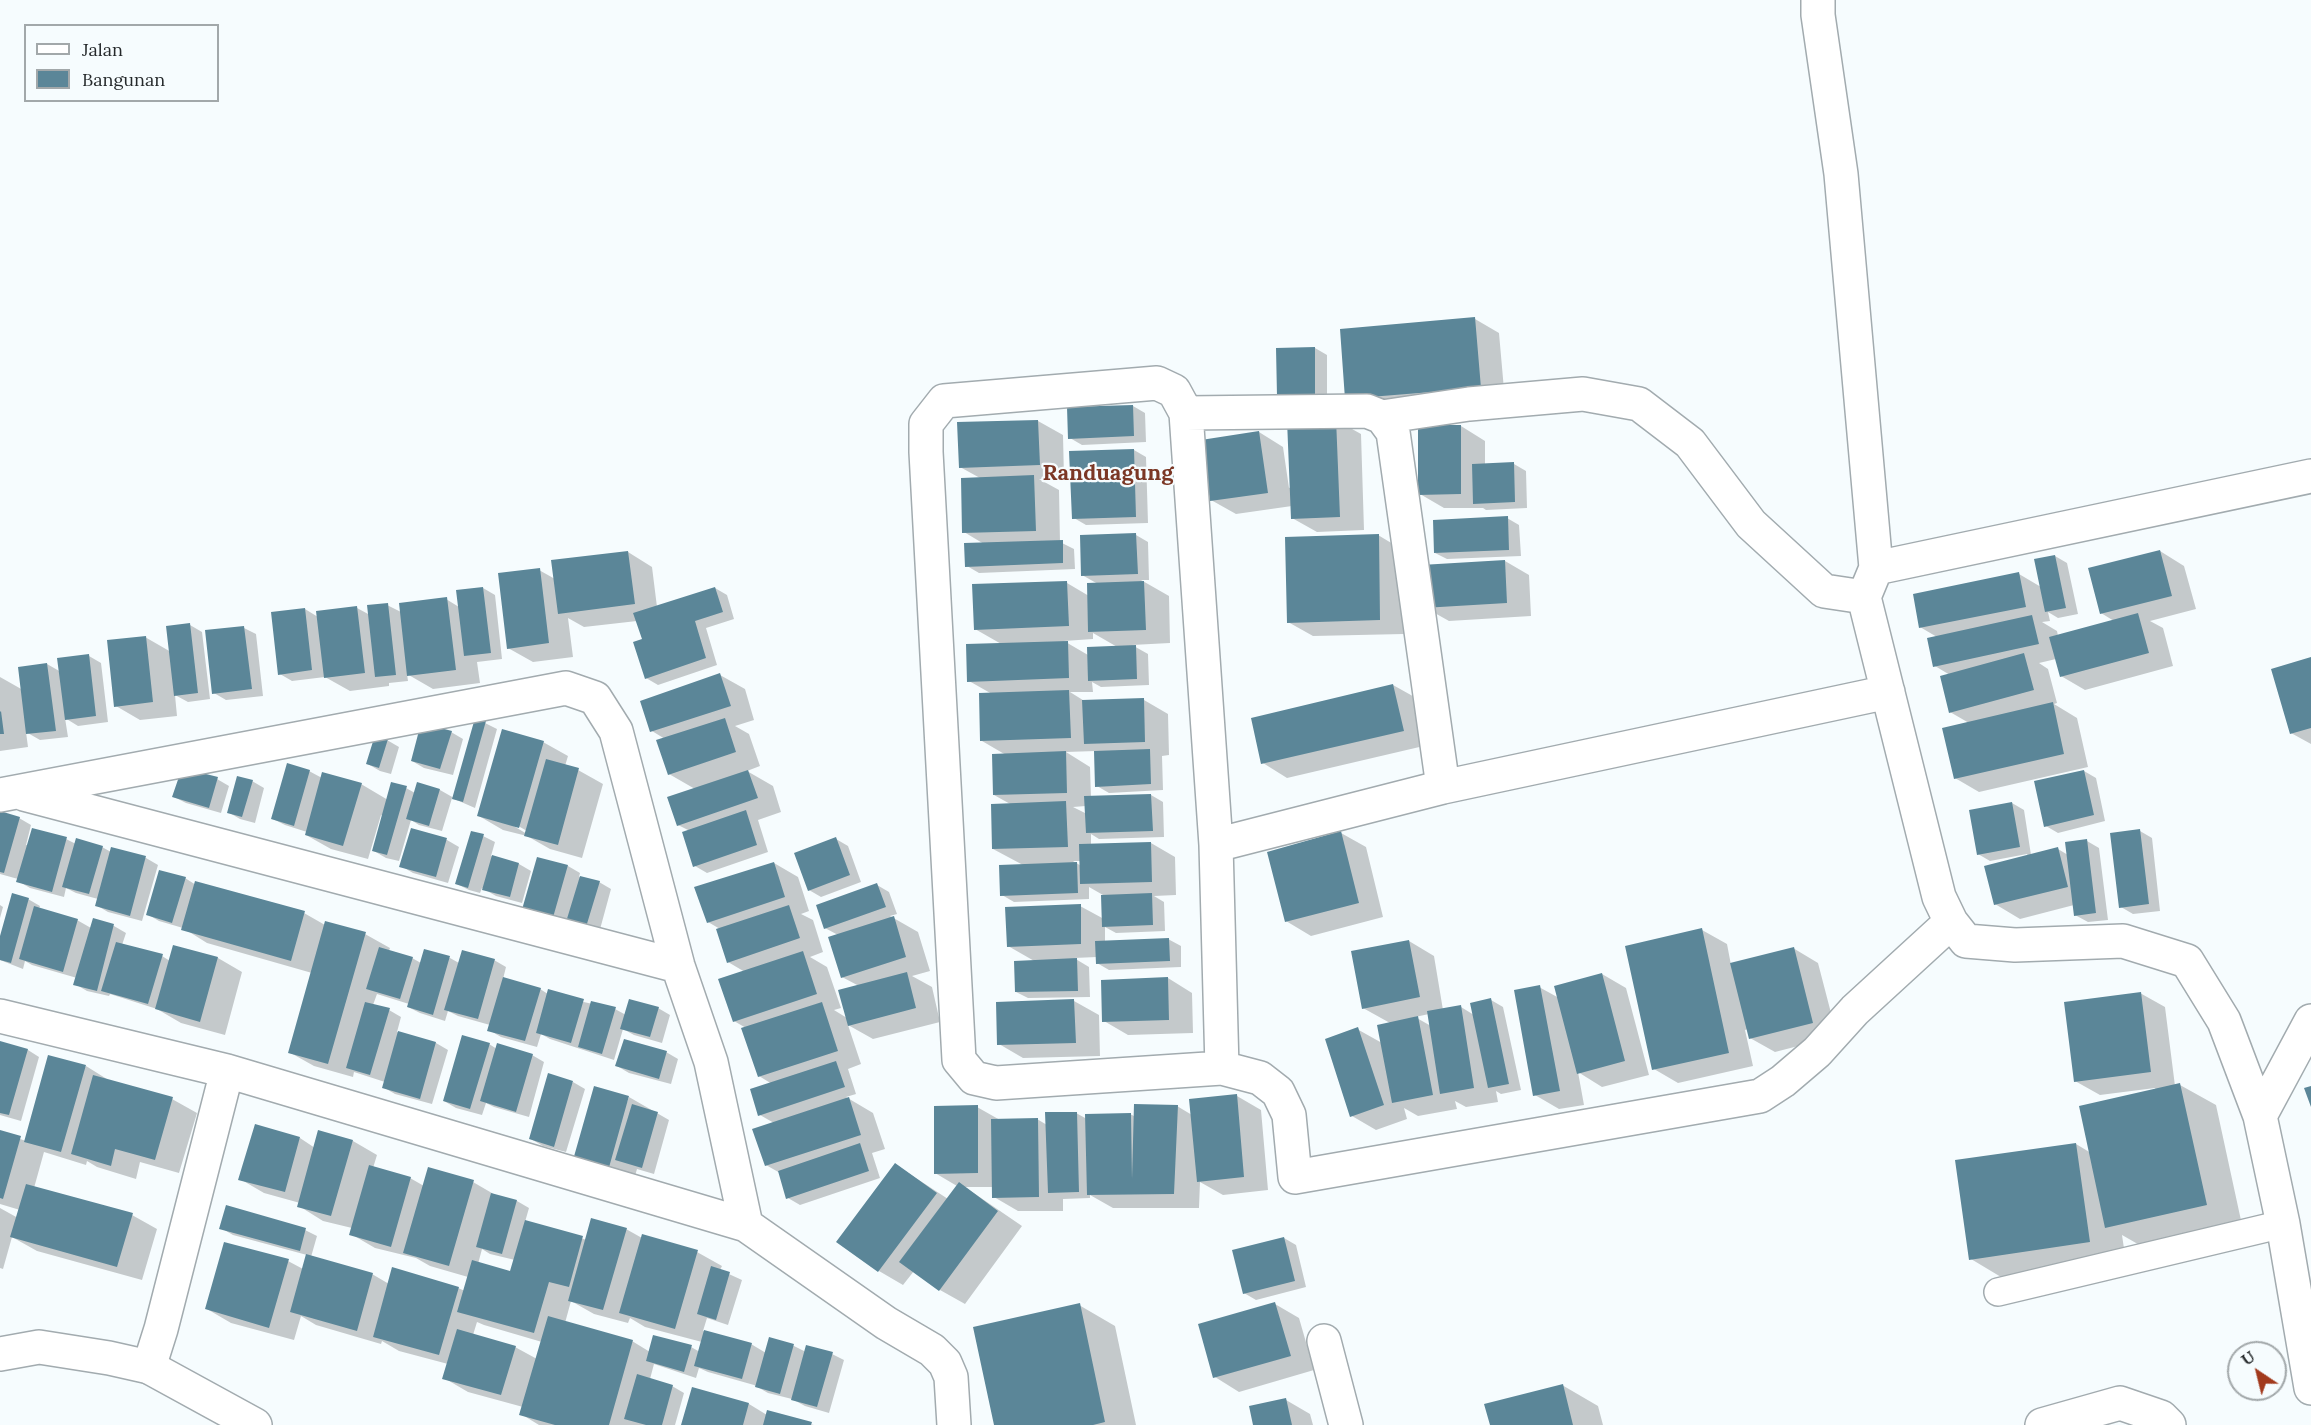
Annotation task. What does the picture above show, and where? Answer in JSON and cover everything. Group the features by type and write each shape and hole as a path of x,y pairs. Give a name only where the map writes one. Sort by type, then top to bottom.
{"street":[{"path":"1818,0 1818,15 1841,174 1870,582 1888,692 1939,897 1951,922 1966,941 2015,945 2123,941 2187,961 2224,1021 2260,1116 2283,1224 2310,1375"},
{"path":"1222,1068 1216,845 1186,413 1174,391 1157,383 944,401 926,424 959,1060 974,1078 996,1083 1222,1068 1260,1078 1278,1092 1288,1116 1295,1177 1760,1096 1783,1081 1817,1052 1855,1010 1951,922"},
{"path":"1186,413 1367,411 1382,417 1469,404 1583,394 1639,404 1690,443 1751,524 1824,591 1870,582 2311,476"},
{"path":"1382,417 1393,432 1443,787"},
{"path":"8,794 566,688 595,698 616,731 678,966 711,1062 746,1225"},
{"path":"1216,845 1443,787 1888,692"},
{"path":"8,794 678,966"},
{"path":"0,1016 227,1071 746,1225 886,1323 932,1350 945,1364 951,1377 954,1425"},
{"path":"2260,1116 2311,1022"},
{"path":"149,1367 161,1329 227,1071"},
{"path":"1323,1341 1346,1425"},
{"path":"0,1354 39,1347 149,1367 255,1425"},
{"path":"2042,1425 2120,1403 2162,1417 2169,1425"}],"lane":[{"path":"1998,1292 2283,1224"}],"building":[{"path":"1475,317 1481,388 1345,399 1340,329"},
{"path":"1315,347 1315,395 1277,396 1276,348"},
{"path":"1133,405 1134,436 1068,439 1067,407"},
{"path":"1336,418 1340,517 1291,519 1287,420"},
{"path":"1038,420 1040,465 959,468 957,422"},
{"path":"1418,425 1461,425 1461,494 1418,495"},
{"path":"1259,431 1268,493 1210,501 1201,440"},
{"path":"1134,449 1136,517 1072,519 1069,451"},
{"path":"1514,462 1515,502 1473,504 1472,464"},
{"path":"1034,475 1036,531 962,533 961,478"},
{"path":"1508,516 1509,550 1434,553 1433,520"},
{"path":"1136,533 1138,574 1081,576 1080,535"},
{"path":"1379,534 1380,620 1287,623 1285,537"},
{"path":"1063,540 1063,563 965,567 964,543"},
{"path":"2160,550 2172,596 2100,614 2088,568"},
{"path":"628,551 635,604 558,614 551,560"},
{"path":"2055,555 2066,608 2045,612 2034,559"},
{"path":"1505,560 1507,603 1423,608 1421,565"},
{"path":"540,568 549,643 507,649 498,573"},
{"path":"2019,572 2026,607 1919,628 1913,594"},
{"path":"1067,581 1069,626 974,630 972,584"},
{"path":"1144,581 1146,630 1088,632 1087,583"},
{"path":"483,587 491,653 464,656 456,590"},
{"path":"715,587 723,612 695,621 706,658 645,679 633,642 642,639 633,613"},
{"path":"447,597 456,670 407,676 399,603"},
{"path":"388,603 396,675 375,677 367,605"},
{"path":"357,606 365,673 324,678 316,611"},
{"path":"305,608 312,670 278,675 271,612"},
{"path":"2138,613 2149,653 2060,677 2049,637"},
{"path":"2032,615 2039,644 1933,667 1927,638"},
{"path":"190,623 198,693 174,696 166,626"},
{"path":"244,626 252,689 212,694 205,630"},
{"path":"146,636 153,702 114,707 107,640"},
{"path":"1068,641 1069,678 967,682 966,644"},
{"path":"1136,645 1137,679 1088,681 1087,647"},
{"path":"2024,653 2034,690 1949,713 1940,676"},
{"path":"89,654 96,716 65,720 57,658"},
{"path":"2311,657 2311,728 2290,734 2271,669"},
{"path":"47,663 56,731 26,734 18,667"},
{"path":"720,673 731,706 650,732 640,701"},
{"path":"1393,684 1404,731 1261,764 1251,718"},
{"path":"1069,690 1071,738 980,741 979,693"},
{"path":"1144,698 1145,742 1084,744 1082,700"},
{"path":"2053,702 2064,754 1954,779 1942,728"},
{"path":"1,711 4,734 0,734"},
{"path":"475,718 486,721 463,802 452,799"},
{"path":"725,718 736,752 668,775 656,740"},
{"path":"421,723 452,731 440,769 411,761"},
{"path":"502,729 544,741 519,828 477,816"},
{"path":"375,735 388,739 379,768 366,764"},
{"path":"1150,749 1151,784 1095,787 1094,751"},
{"path":"1066,751 1067,793 993,795 992,754"},
{"path":"546,759 579,768 558,845 524,836"},
{"path":"287,763 310,770 294,826 271,819"},
{"path":"182,768 218,777 209,808 172,797"},
{"path":"748,770 758,798 677,826 667,797"},
{"path":"2084,770 2094,815 2044,827 2034,781"},
{"path":"322,772 362,783 343,846 305,835"},
{"path":"237,776 253,780 242,817 227,813"},
{"path":"391,782 407,786 387,855 372,851"},
{"path":"417,782 440,789 429,826 406,819"},
{"path":"1151,794 1153,831 1086,833 1084,796"},
{"path":"1066,801 1068,847 992,849 991,804"},
{"path":"2012,802 2020,847 1977,855 1969,810"},
{"path":"746,810 757,845 693,867 682,832"},
{"path":"0,811 20,817 4,873 0,872"},
{"path":"32,828 67,837 52,892 16,882"},
{"path":"411,828 447,838 436,877 399,867"},
{"path":"2140,829 2149,904 2119,908 2110,833"},
{"path":"471,831 484,834 468,888 455,884"},
{"path":"1341,831 1359,903 1285,922 1267,852"},
{"path":"836,837 850,875 808,891 794,853"},
{"path":"76,838 103,846 89,894 62,887"},
{"path":"2087,839 2096,913 2074,916 2065,842"},
{"path":"1151,842 1152,882 1080,884 1079,844"},
{"path":"111,847 146,856 130,916 95,906"},
{"path":"2058,847 2068,887 1994,905 1984,866"},
{"path":"492,855 519,863 510,897 482,890"},
{"path":"537,857 568,865 552,921 521,913"},
{"path":"774,862 785,897 707,923 694,887"},
{"path":"1077,862 1078,893 1000,896 999,865"},
{"path":"159,870 186,877 172,923 146,915"},
{"path":"580,876 600,881 586,927 566,922"},
{"path":"195,881 305,911 291,961 181,930"},
{"path":"877,883 886,907 824,929 816,905"},
{"path":"12,893 29,898 11,963 0,960 0,936"},
{"path":"1152,893 1153,925 1102,927 1101,895"},
{"path":"1081,904 1081,944 1007,947 1005,907"},
{"path":"789,905 800,938 727,963 716,929"},
{"path":"34,906 78,919 63,972 19,959"},
{"path":"894,916 906,957 841,978 828,937"},
{"path":"93,918 114,924 97,991 73,985"},
{"path":"325,921 366,932 328,1064 288,1053"},
{"path":"1702,928 1729,1053 1652,1070 1625,946"},
{"path":"1169,938 1170,961 1096,964 1095,941"},
{"path":"1409,940 1420,997 1362,1009 1351,951"},
{"path":"116,942 163,954 148,1004 101,991"},
{"path":"173,945 218,957 200,1022 155,1009"},
{"path":"379,947 413,957 400,999 366,989"},
{"path":"1794,947 1813,1023 1749,1039 1730,963"},
{"path":"424,949 450,956 433,1015 407,1007"},
{"path":"462,950 495,959 478,1019 444,1010"},
{"path":"803,951 817,994 733,1022 718,979"},
{"path":"1077,958 1078,991 1015,992 1014,961"},
{"path":"907,972 916,1008 848,1026 838,990"},
{"path":"1602,973 1625,1061 1577,1074 1554,986"},
{"path":"503,977 541,988 525,1041 487,1031"},
{"path":"1168,977 1169,1020 1102,1022 1101,980"},
{"path":"1540,985 1560,1091 1533,1096 1514,990"},
{"path":"548,989 584,999 571,1043 536,1033"},
{"path":"2141,992 2151,1072 2074,1082 2064,1002"},
{"path":"1491,998 1509,1084 1488,1088 1470,1003"},
{"path":"629,999 659,1007 650,1037 620,1029"},
{"path":"1074,999 1076,1043 997,1045 996,1002"},
{"path":"591,1001 616,1007 602,1054 578,1047"},
{"path":"365,1002 390,1008 370,1075 346,1068"},
{"path":"822,1002 838,1051 758,1077 741,1028"},
{"path":"1461,1005 1474,1088 1440,1094 1427,1011"},
{"path":"1418,1016 1433,1095 1392,1103 1377,1025"},
{"path":"1358,1027 1384,1105 1350,1117 1325,1039"},
{"path":"398,1031 436,1042 420,1099 382,1088"},
{"path":"462,1035 490,1043 470,1109 443,1101"},
{"path":"624,1039 667,1051 659,1079 615,1066"},
{"path":"0,1041 28,1049 9,1115 0,1113"},
{"path":"497,1043 533,1054 516,1112 480,1101"},
{"path":"48,1055 86,1065 61,1152 24,1142"},
{"path":"836,1061 845,1087 758,1116 750,1089"},
{"path":"548,1073 573,1081 554,1147 529,1139"},
{"path":"93,1075 173,1097 155,1160 115,1149 111,1166 71,1154"},
{"path":"2180,1083 2207,1205 2105,1228 2079,1106"},
{"path":"594,1086 629,1096 608,1171 573,1160"},
{"path":"2311,1086 2311,1107 2304,1088"},
{"path":"1237,1094 1244,1177 1197,1182 1189,1099"},
{"path":"849,1097 861,1135 765,1166 752,1129"},
{"path":"632,1104 658,1112 642,1168 615,1160"},
{"path":"1134,1104 1178,1105 1174,1194 1087,1195 1085,1114 1131,1113 1132,1179"},
{"path":"978,1105 978,1173 934,1174 934,1106"},
{"path":"1045,1112 1077,1112 1079,1192 1048,1193"},
{"path":"1038,1118 1039,1197 992,1198 991,1119"},
{"path":"255,1124 300,1137 285,1192 238,1180"},
{"path":"0,1130 21,1136 3,1199 0,1198"},
{"path":"318,1130 353,1140 331,1216 297,1207"},
{"path":"860,1143 869,1171 786,1199 778,1171"},
{"path":"2076,1143 2090,1242 1969,1260 1955,1160"},
{"path":"895,1163 937,1193 878,1272 836,1242"},
{"path":"369,1165 411,1177 391,1247 349,1235"},
{"path":"428,1167 474,1180 449,1266 403,1253"},
{"path":"959,1182 998,1211 939,1291 899,1262"},
{"path":"26,1184 133,1213 117,1267 10,1237"},
{"path":"491,1193 517,1200 502,1254 476,1247"},
{"path":"226,1205 306,1228 300,1251 219,1229"},
{"path":"591,1218 627,1228 603,1310 568,1301"},
{"path":"525,1220 583,1236 569,1287 549,1282 534,1333 457,1312 472,1260 510,1271"},
{"path":"642,1234 698,1250 675,1329 619,1313"},
{"path":"1284,1237 1295,1281 1243,1294 1232,1250"},
{"path":"224,1242 289,1259 269,1328 205,1309"},
{"path":"306,1254 373,1273 357,1331 290,1312"},
{"path":"711,1266 730,1272 716,1320 697,1314"},
{"path":"392,1267 459,1287 439,1355 373,1337"},
{"path":"1275,1302 1291,1356 1213,1378 1198,1324"},
{"path":"1080,1303 1105,1422 1093,1425 994,1425 973,1327"},
{"path":"548,1316 633,1340 609,1425 555,1425 519,1415"},
{"path":"457,1329 516,1346 501,1395 442,1379"},
{"path":"704,1330 752,1343 742,1379 694,1366"},
{"path":"653,1335 692,1345 684,1372 646,1361"},
{"path":"769,1337 794,1344 780,1394 755,1387"},
{"path":"806,1345 833,1352 817,1407 791,1400"},
{"path":"637,1374 673,1385 662,1425 646,1425 624,1419"},
{"path":"1563,1384 1573,1425 1490,1425 1484,1404"},
{"path":"692,1387 749,1403 743,1425 681,1425"},
{"path":"1286,1398 1292,1425 1253,1425 1249,1406"},
{"path":"767,1410 812,1422 811,1425 763,1425"}],"district":[{"name":"Randuagung","path":"1108,474"}]}
